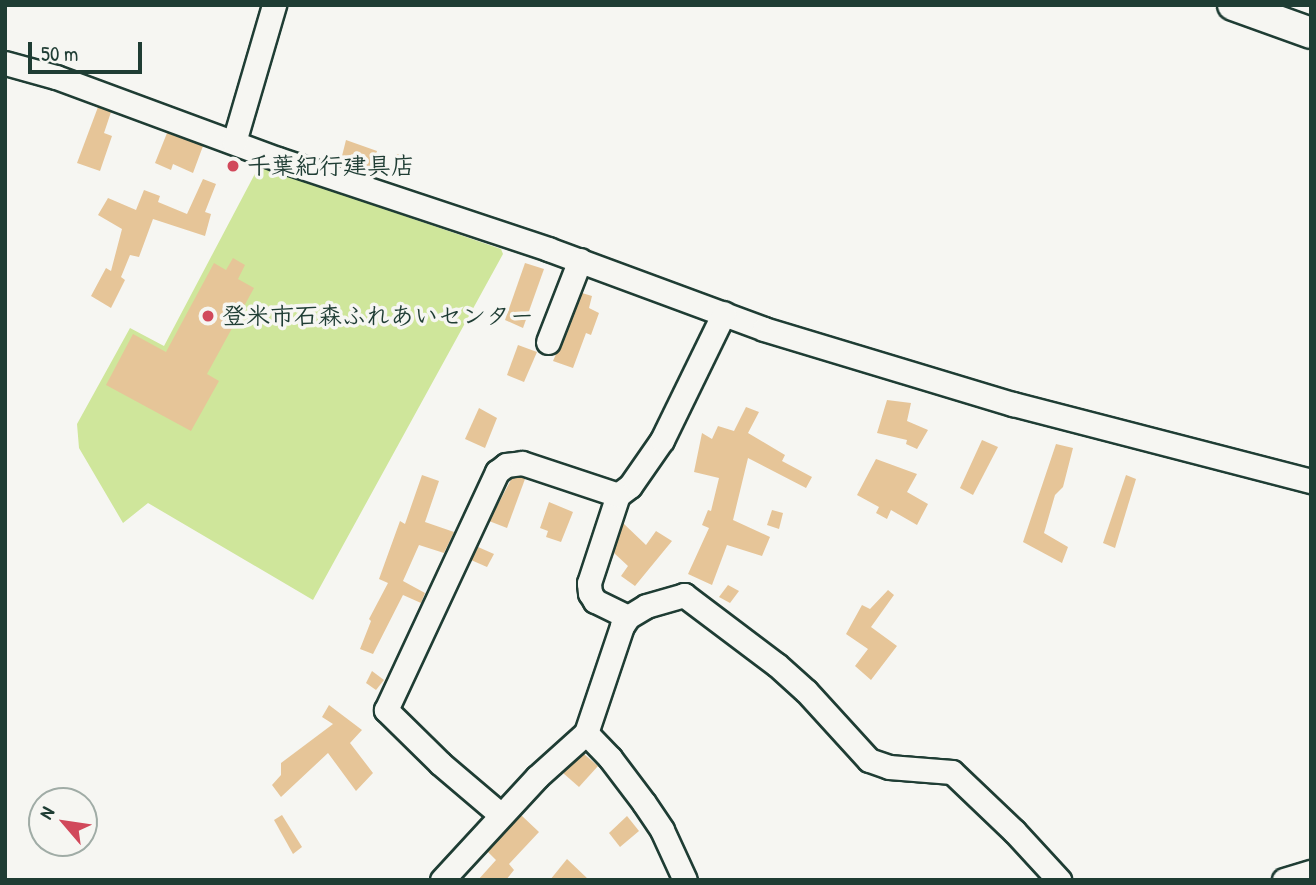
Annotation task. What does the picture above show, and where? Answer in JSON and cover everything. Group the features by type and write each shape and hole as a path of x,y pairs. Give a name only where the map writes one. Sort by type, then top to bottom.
{"main road":[{"path":"1233,5 1311,33"}],"street":[{"path":"234,142 274,5"},
{"path":"5,63 56,77 234,142 580,260 837,352 1013,404 1311,481"},
{"path":"548,342 580,260"},
{"path":"628,617 595,601 590,593 589,583 618,495 630,486 662,440 724,313"},
{"path":"501,815 440,763 386,710 498,472 506,465 522,463 618,495"},
{"path":"442,880 501,815 586,733 622,626 628,617 646,606 684,594 778,664 869,760 889,767 952,772 1014,831 1059,880"},
{"path":"586,733 610,758 644,803 662,830 685,880"},
{"path":"1284,880 1311,872"}],"green space":[{"path":"259,166 501,249 503,254 313,600 148,503 123,523 79,448 77,424 130,328 164,346"}],"building":[{"path":"98,107 111,112 104,133 112,136 100,171 77,163"},
{"path":"167,133 203,146 193,173 173,164 171,170 155,163"},
{"path":"346,140 377,151 370,175 340,164"},
{"path":"397,154 408,157 402,173 391,167"},
{"path":"203,179 216,184 205,212 211,214 205,236 153,219 139,257 130,255 121,277 125,280 111,308 91,296 106,268 111,271 122,229 98,215 108,198 136,210 144,190 160,196 158,202 187,214"},
{"path":"233,258 245,265 238,279 254,288 207,374 219,381 191,431 106,385 133,334 166,352 214,263 226,270"},
{"path":"525,263 544,269 523,328 505,320"},
{"path":"582,293 592,296 589,308 599,313 591,335 586,333 573,368 553,361"},
{"path":"518,345 537,352 524,382 507,375"},
{"path":"887,400 911,403 907,421 928,430 917,449 906,444 907,440 877,433"},
{"path":"746,407 759,412 748,433 785,455 782,461 812,477 806,488 748,458 733,520 770,537 762,556 727,545 712,585 688,574 709,528 702,525 708,510 711,511 719,478 694,472 702,433 712,439 718,426 734,431"},
{"path":"479,408 497,418 485,448 465,439"},
{"path":"982,440 998,447 973,495 960,488"},
{"path":"1056,444 1073,448 1063,487 1055,495 1044,533 1068,547 1062,563 1023,542"},
{"path":"876,459 917,474 907,492 928,504 917,525 891,510 887,519 876,513 879,507 857,495"},
{"path":"422,475 439,481 425,522 454,532 444,553 419,545 403,581 425,593 421,603 403,595 373,654 360,649 371,621 369,619 388,583 379,579 400,521 405,524"},
{"path":"1126,475 1136,479 1115,548 1103,543"},
{"path":"512,478 525,479 507,528 489,521"},
{"path":"549,502 573,512 561,542 546,537 548,531 540,528"},
{"path":"772,510 783,513 779,529 767,525"},
{"path":"623,523 646,545 656,531 672,541 635,586 621,576 628,566 614,553"},
{"path":"478,547 494,554 487,567 471,560"},
{"path":"728,585 739,591 730,603 719,597"},
{"path":"888,590 894,595 871,627 897,646 871,680 855,666 868,649 846,634 862,605 870,609"},
{"path":"372,671 384,680 376,690 366,683"},
{"path":"329,705 362,730 350,743 373,773 356,791 328,753 281,797 272,785 281,775 281,763 333,724 322,717"},
{"path":"584,754 598,766 579,787 563,773"},
{"path":"282,815 302,847 293,854 274,820"},
{"path":"521,815 539,832 509,864 514,870 506,880 478,880 496,860 487,851"},
{"path":"627,816 639,831 620,847 609,833"},
{"path":"567,859 589,880 550,880"}],"place":[{"name":"千葉紀行建具店","path":"233,166"},
{"name":"登米市石森ふれあいセンター","path":"208,316"}]}
